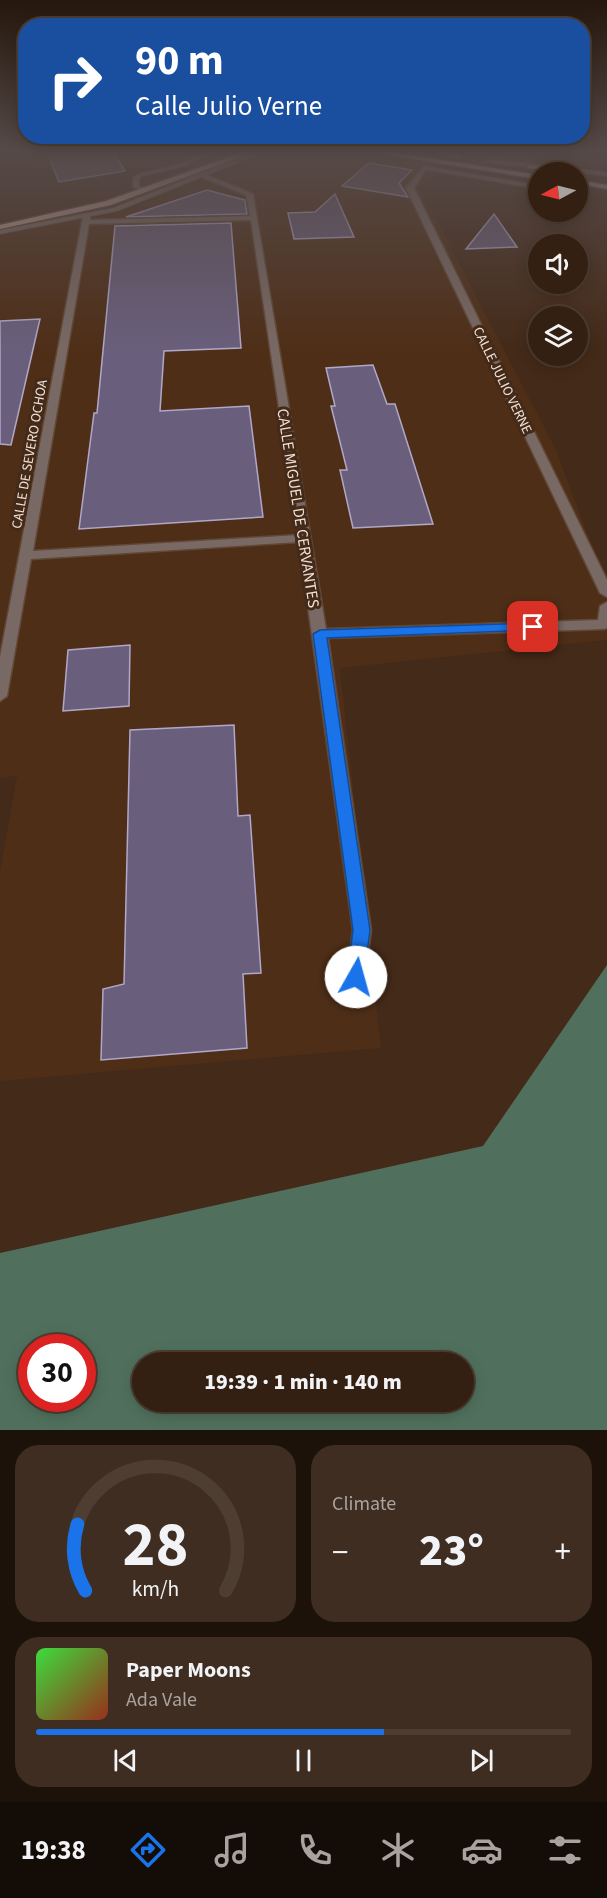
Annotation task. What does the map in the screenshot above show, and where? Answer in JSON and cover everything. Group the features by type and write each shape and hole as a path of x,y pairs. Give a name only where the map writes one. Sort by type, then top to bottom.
{"main road":[{"path":"0,226 50,217"}],"street":[{"name":"CALLE JULIO VERNE","path":"424,217 607,593"},
{"path":"87,219 254,218"},
{"name":"CALLE MIGUEL DE CERVANTES","path":"254,218 320,634 362,930 356,977"},
{"name":"CALLE DE SEVERO OCHOA","path":"0,696 87,219"},
{"path":"26,555 304,538"},
{"path":"320,634 604,624 607,606"}],"lane":[{"path":"0,232 94,217"}],"shaded area":[{"path":"96,217 435,217 556,450 607,586 607,640 340,668 381,1048 0,1081 0,871 17,776 0,778 0,234"}],"green space":[{"path":"607,965 607,1430 0,1430 0,1253 483,1146"}],"building":[{"path":"289,217 345,217 354,237 294,239"},
{"path":"492,217 496,217 517,247 466,249"},
{"path":"231,223 241,348 164,351 160,411 249,406 263,517 79,529 94,413 97,413 115,226"},
{"path":"40,319 11,445 0,444 0,321"},
{"path":"373,365 387,404 395,404 433,524 353,528 340,470 347,470 331,406 335,406 326,368"},
{"path":"130,645 129,706 63,711 68,650"},
{"path":"234,725 238,816 250,815 261,973 243,974 247,1048 101,1060 103,989 124,984 130,730"}],"route":[{"path":"356,977 362,930 320,634 533,627"}]}
